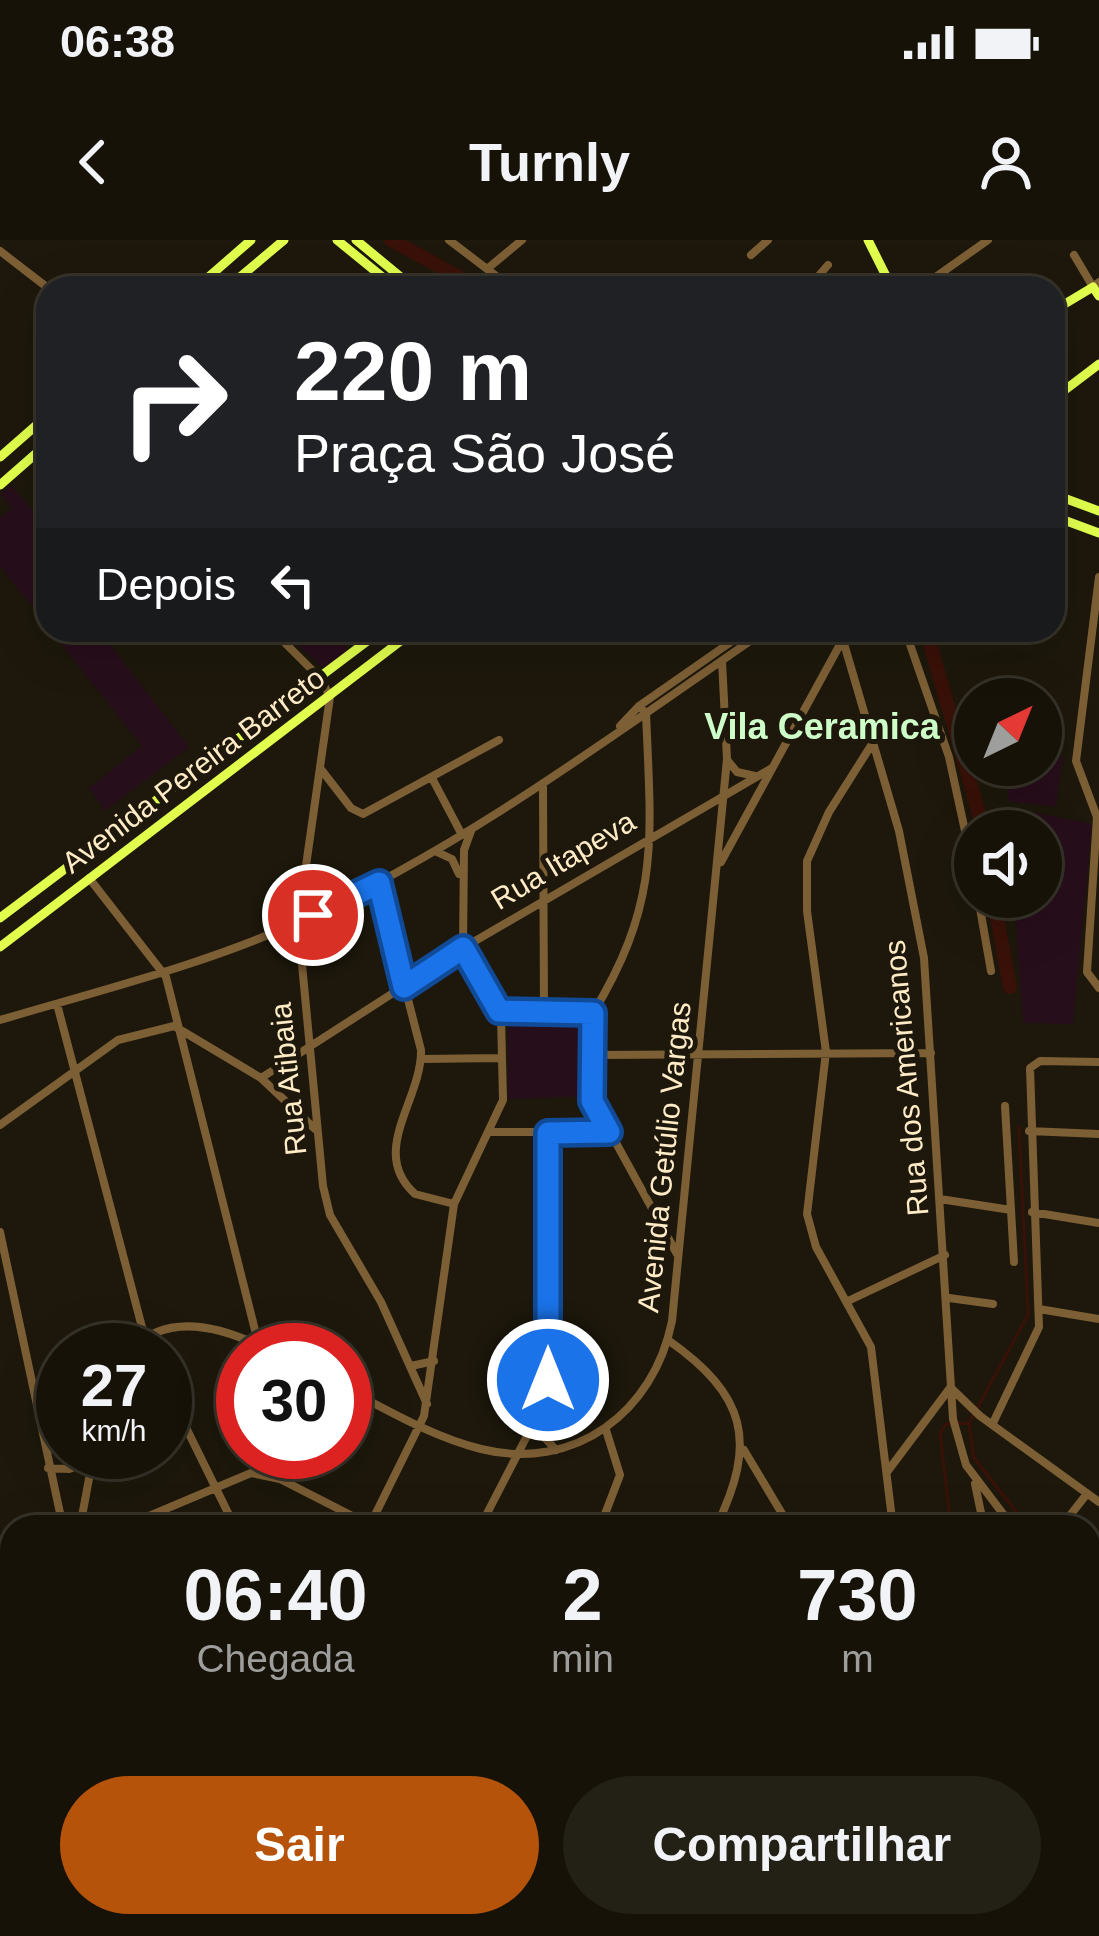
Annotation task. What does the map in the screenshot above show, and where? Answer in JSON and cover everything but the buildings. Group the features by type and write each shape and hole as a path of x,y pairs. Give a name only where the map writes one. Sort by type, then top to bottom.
{"main road":[{"path":"209,276 251,240"},
{"path":"241,276 284,240"},
{"path":"337,240 381,276"},
{"path":"356,240 400,276"},
{"path":"868,240 886,276"},
{"path":"218,268 223,276"},
{"path":"1065,305 1097,289"},
{"path":"1065,390 1099,364"},
{"path":"0,458 36,426"},
{"path":"0,485 36,454"},
{"path":"1065,498 1099,511"},
{"path":"1065,520 1099,533"},
{"name":"Avenida Pereira Barreto","path":"0,918 367,642"},
{"name":"Avenida Pereira Barreto","path":"0,947 400,642"}],"street":[{"path":"449,240 497,276"},
{"path":"487,268 522,240"},
{"path":"751,256 768,240"},
{"path":"937,276 988,240"},
{"path":"0,251 36,279"},
{"path":"1074,255 1097,289"},
{"path":"818,276 828,265"},
{"path":"1099,577 1076,760 1096,811 1095,915 1087,976 1099,988"},
{"path":"284,642 321,679 330,697"},
{"path":"722,661 730,642"},
{"path":"0,1020 163,971 298,922 379,883 543,786 730,642"},
{"path":"643,710 749,642"},
{"path":"717,870 839,642"},
{"name":"Rua dos Americanos","path":"844,642 899,831 924,958 949,1298 951,1405 974,1476"},
{"path":"909,642 949,757 960,810"},
{"path":"298,657 309,689"},
{"name":"Avenida Getúlio Vargas","path":"372,1402 484,1450 519,1455 558,1450 606,1430 632,1406 668,1340 727,759 722,661"},
{"path":"830,666 854,674"},
{"name":"Rua Atibaia","path":"330,697 298,922 316,1130 330,1215 427,1404"},
{"path":"643,710 651,836 638,924 593,1013 592,1101 678,1256"},
{"path":"320,768 360,814 499,740"},
{"path":"873,743 829,812 807,861 807,911 826,1052 807,1214 816,1247 871,1347 891,1515"},
{"path":"727,759 737,772 758,777"},
{"name":"Rua Itapeva","path":"261,1078 463,948 772,768"},
{"path":"432,778 462,836"},
{"path":"543,786 544,1011"},
{"path":"376,1515 427,1404 454,1204 503,1100 499,1011 463,948 462,881 472,830"},
{"path":"435,852 452,859 462,881"},
{"path":"88,878 163,971 258,1323"},
{"path":"379,883 421,1059 398,1131 395,1166 415,1194 454,1204"},
{"path":"982,918 991,971"},
{"path":"56,1003 138,1323"},
{"path":"499,1011 593,1013"},
{"path":"0,1125 132,1034 182,1028 261,1078 316,1130"},
{"path":"593,1054 931,1053"},
{"path":"421,1059 502,1058"},
{"path":"994,1423 1036,1336 1039,1309 1028,1076 1034,1063 1099,1062"},
{"path":"1005,1106 1014,1262"},
{"path":"1029,1131 1099,1134"},
{"path":"488,1132 609,1132"},
{"path":"486,1515 535,1427 548,1380 548,1133"},
{"path":"940,1198 1011,1210"},
{"path":"1032,1212 1099,1223"},
{"path":"0,1232 36,1409"},
{"path":"848,1301 945,1255"},
{"path":"949,1298 993,1304"},
{"path":"1039,1309 1099,1319"},
{"path":"668,1340 718,1381 738,1419 743,1449 783,1515"},
{"path":"410,1366 434,1361"},
{"path":"886,1473 950,1387 974,1411 1099,1502"},
{"path":"934,1412 951,1405 974,1411"},
{"path":"535,1427 558,1450"},
{"path":"605,1515 620,1475 606,1430"},
{"path":"192,1441 229,1515"},
{"path":"720,1515 743,1449"},
{"path":"149,1515 213,1485 266,1474 348,1515"},
{"path":"974,1476 981,1515"},
{"path":"974,1476 1003,1515"},
{"path":"51,1479 61,1515"},
{"path":"82,1515 89,1479"},
{"path":"1070,1515 1086,1495"}],"shaded area":[{"path":"11,485 36,515 36,612 0,566 0,518 12,508 1,494"},
{"path":"60,642 108,642 189,747 105,811 89,788 142,746"},
{"path":"295,642 342,642 348,650 323,668"},
{"path":"1009,786 1059,786 1056,807 1007,801"},
{"path":"1062,818 1092,824 1073,1024 1023,1023 1016,918 1062,918"},
{"path":"508,1019 589,1020 588,1096 508,1099"}],"waterway":[{"path":"391,240 457,276"},
{"path":"929,642 978,810"},
{"path":"997,918 1010,987"},
{"path":"969,1423 1028,1315 1019,1127"},
{"path":"969,1423 974,1458 1019,1515"},
{"path":"950,1515 940,1433 946,1424 969,1423"}],"district":[{"name":"Vila Ceramica","path":"822,726"}],"route":[{"path":"313,915 379,883 404,987 463,948 499,1011 593,1013 592,1101 609,1132 548,1133 548,1380"}]}
